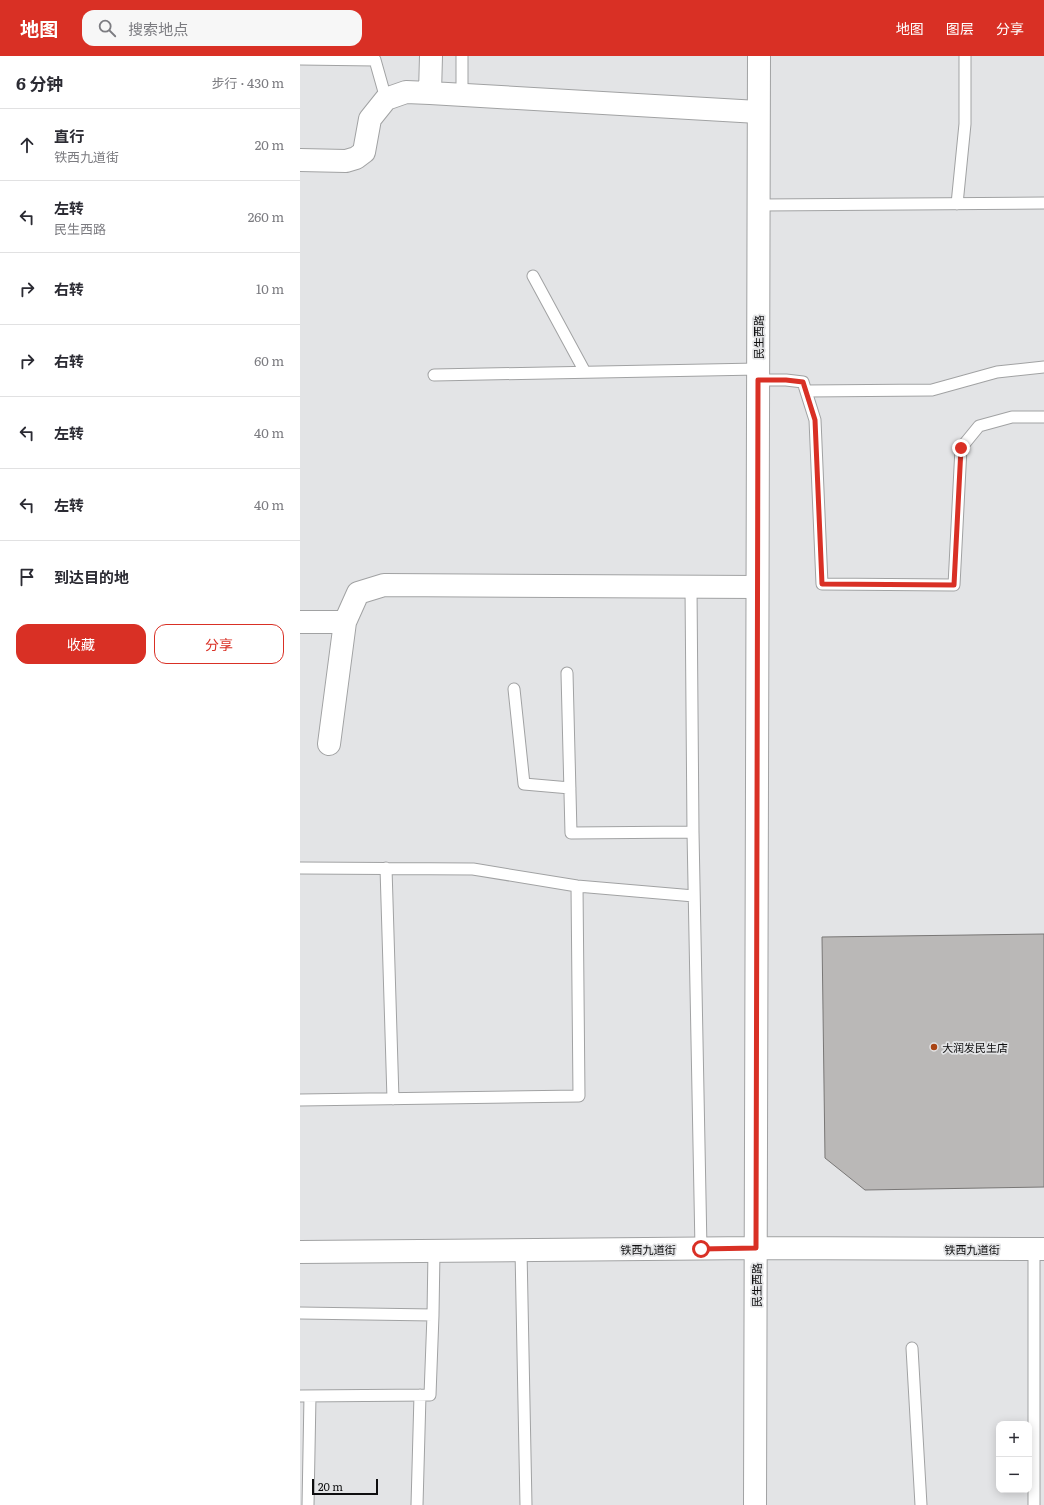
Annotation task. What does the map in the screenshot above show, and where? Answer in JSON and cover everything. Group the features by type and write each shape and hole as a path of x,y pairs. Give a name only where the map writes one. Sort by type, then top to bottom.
{"main road":[{"path":"430,93 431,56"},
{"name":"民生西路","path":"755,1505 759,56"},
{"path":"300,160 346,160 356,158 364,152 370,119 386,99 406,92 758,112"},
{"path":"329,744 345,622 358,594 384,585 758,587"},
{"path":"300,622 345,622"},
{"name":"铁西九道街","path":"300,1252 756,1248 1039,1249"}],"lane":[{"path":"462,56 462,95"},
{"path":"957,204 965,124 965,56"},
{"path":"300,59 375,60 386,99"},
{"path":"758,205 1044,203"},
{"path":"533,276 585,372"},
{"path":"806,391 932,390 997,372 1044,367"},
{"path":"434,375 585,372 758,374 803,382 815,420 822,584 954,585 961,448 979,426 1012,418 1044,417"},
{"path":"692,587 693,832 701,1249"},
{"path":"567,673 572,834 693,832"},
{"path":"514,689 524,784 570,788"},
{"path":"300,868 472,869 577,886 694,896"},
{"path":"386,868 393,1098"},
{"path":"300,1100 578,1096 577,886"},
{"path":"1034,1505 1039,1249"},
{"path":"521,1250 526,1505"},
{"path":"308,1505 305,1396 430,1395 434,1251"},
{"path":"300,1313 432,1315"},
{"path":"912,1348 921,1505"},
{"path":"417,1505 420,1395"}],"building":[{"name":"大润发民生店","path":"1044,934 1044,1187 865,1190 825,1158 822,937"}],"place":[{"name":"大润发民生店","path":"934,1047"}],"route":[{"path":"701,1249 756,1248 758,380 786,380 803,382 815,420 822,584 954,585 961,448"}]}
